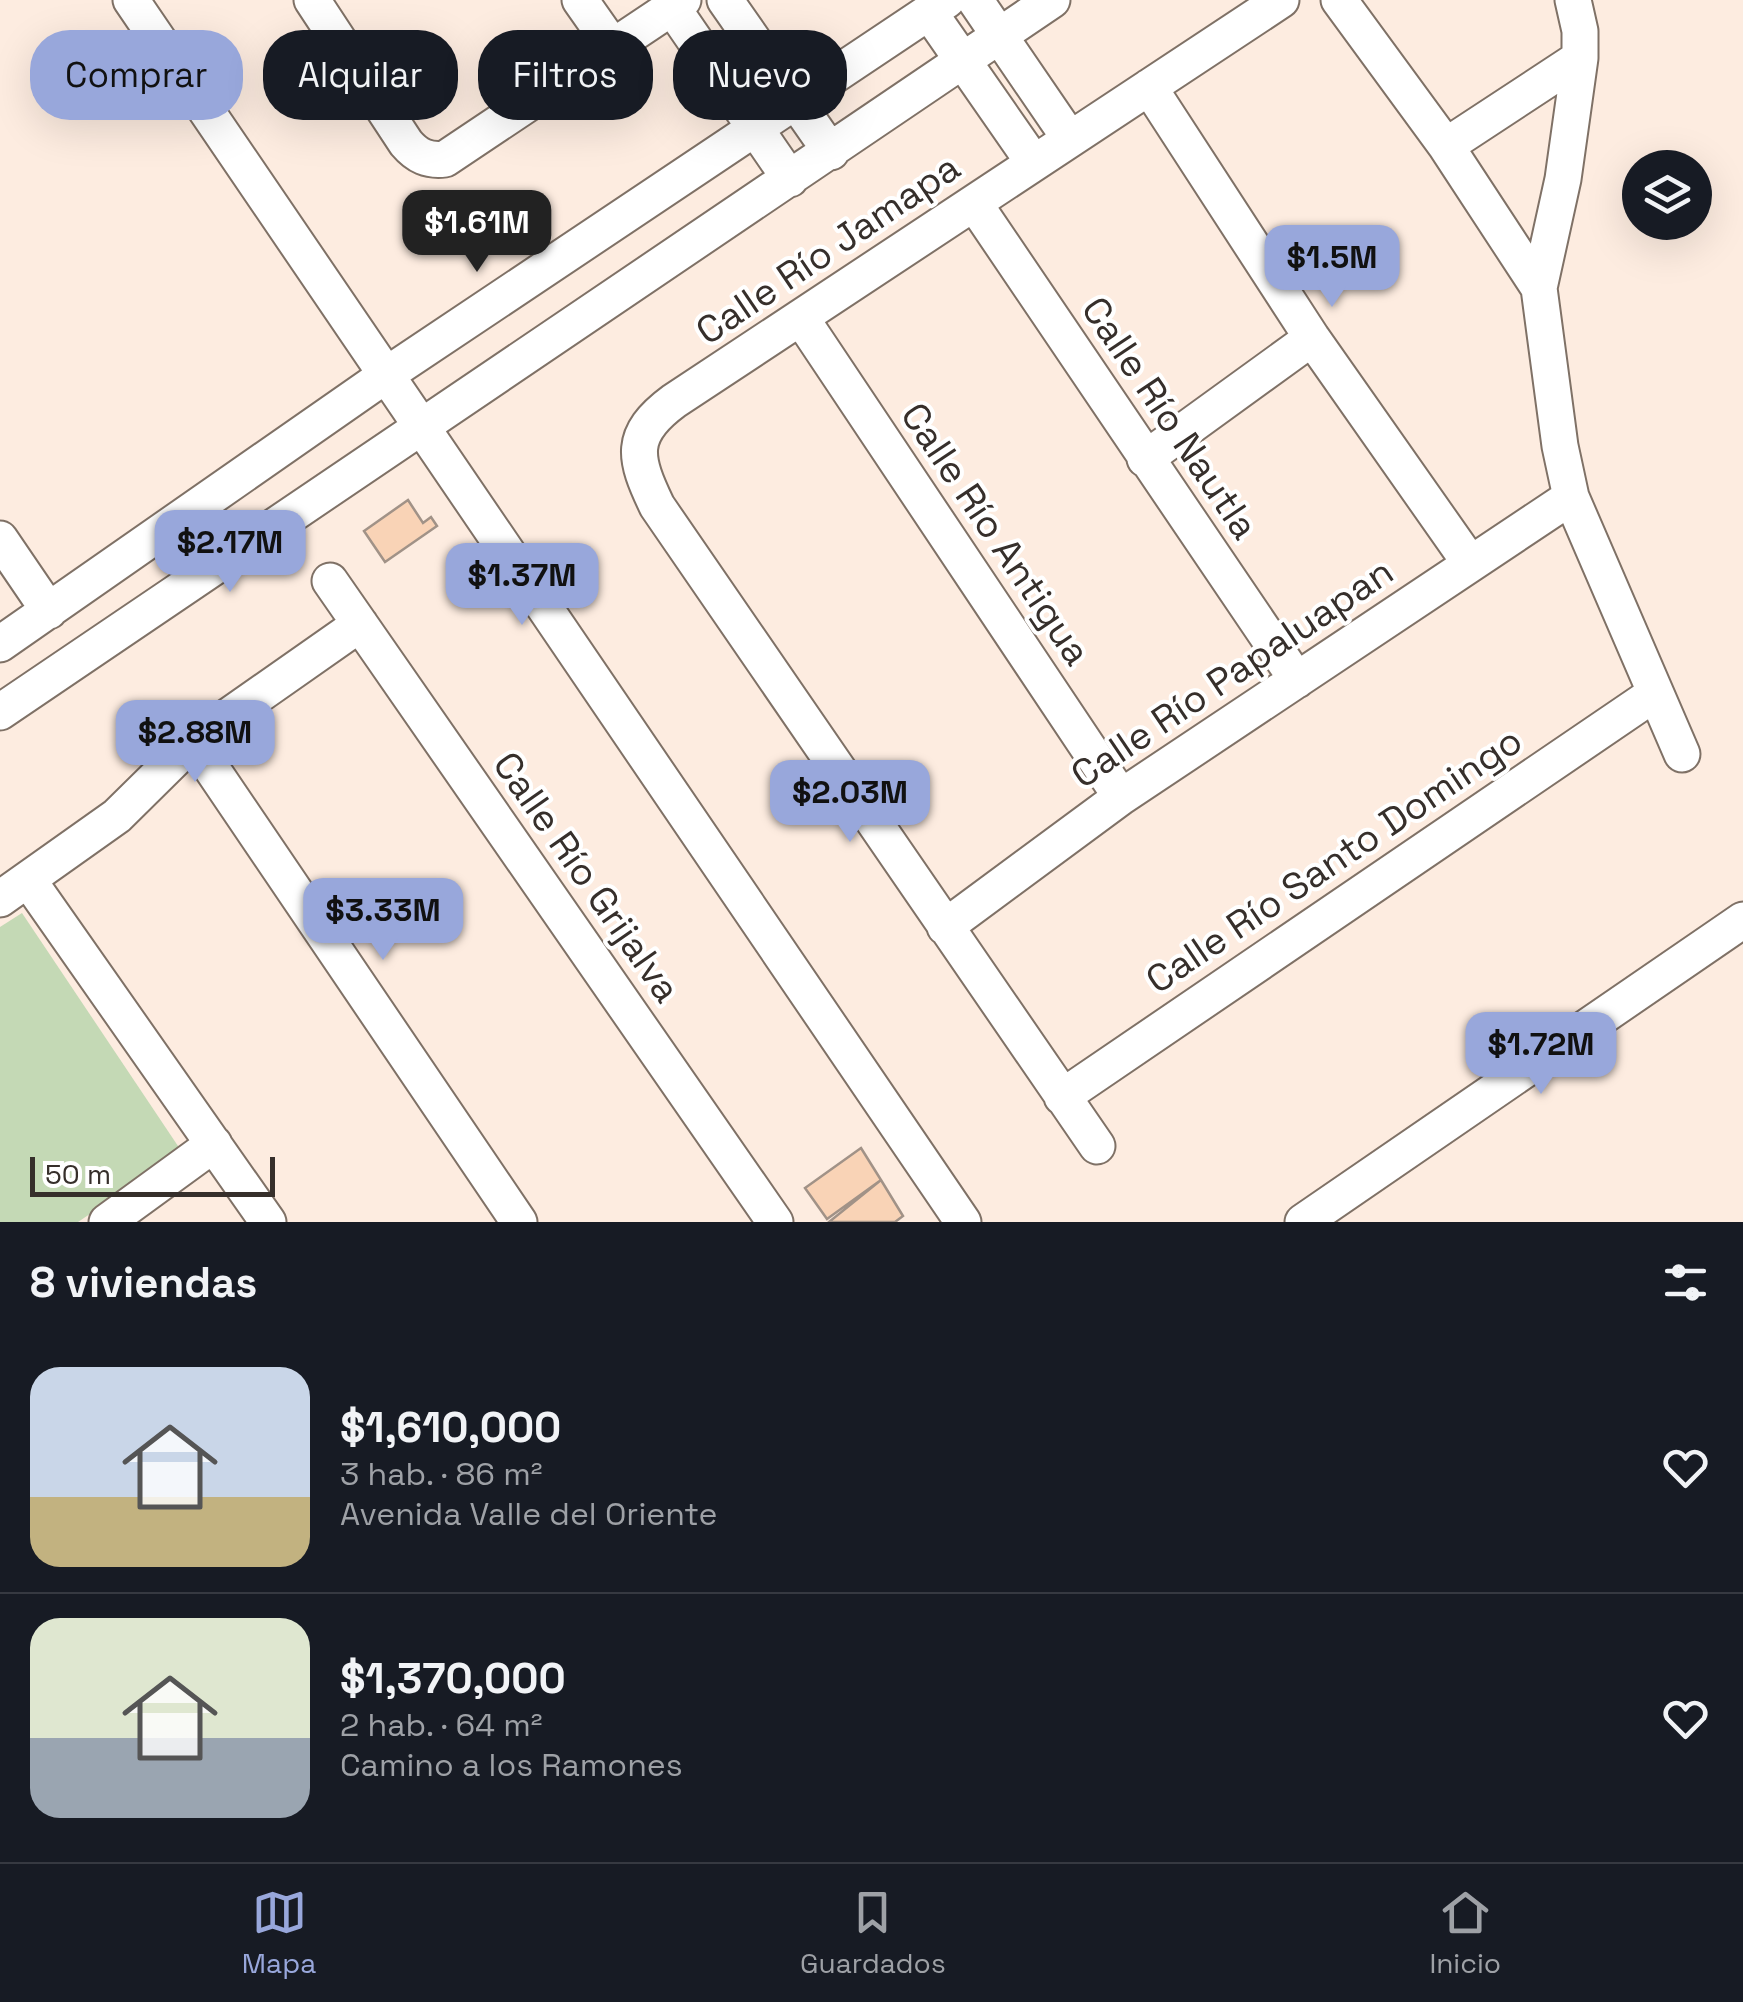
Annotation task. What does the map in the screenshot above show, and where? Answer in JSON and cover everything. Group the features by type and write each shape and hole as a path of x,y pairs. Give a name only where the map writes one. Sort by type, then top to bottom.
{"street":[{"path":"131,0 963,1222"},
{"path":"312,0 406,143 418,154 445,159 504,120"},
{"path":"580,0 601,30"},
{"path":"725,0 746,30"},
{"path":"975,0 1070,139"},
{"path":"0,712 1052,0"},
{"name":"Calle Río Jamapa","path":"1097,1146 656,506 638,455 641,436 652,418 1280,0"},
{"path":"1338,0 1446,146 1539,288"},
{"path":"1573,0 1580,30 1580,58 1562,179 1539,288 1570,497 1682,754"},
{"path":"638,30 677,4 790,179"},
{"path":"847,68 938,6 964,61 1034,163"},
{"path":"1446,146 1580,58"},
{"path":"1149,87 1312,338 1470,563"},
{"path":"0,644 386,375 771,120"},
{"path":"808,120 830,152"},
{"name":"Calle Río Nautla","path":"974,203 1297,680"},
{"name":"Calle Río Antigua","path":"801,318 1121,797"},
{"path":"1145,459 1312,338"},
{"name":"Calle Río Papaluapan","path":"946,926 1121,797 1570,497"},
{"path":"0,539 49,611"},
{"name":"Calle Río Grijalva","path":"330,580 775,1222"},
{"path":"268,1222 214,1144 14,890 117,816 193,741 360,624"},
{"name":"Calle Río Santo Domingo","path":"1062,1096 1654,694"},
{"path":"193,741 506,1218"},
{"path":"1303,1222 1743,920"},
{"path":"106,1222 214,1144"}],"green space":[{"path":"22,913 182,1152 78,1222 0,1222 0,927"}],"building":[{"path":"408,500 423,523 431,517 437,526 385,562 364,531"},
{"path":"861,1148 881,1180 827,1219 805,1188"},
{"path":"881,1180 903,1216 895,1222 829,1222"}]}
